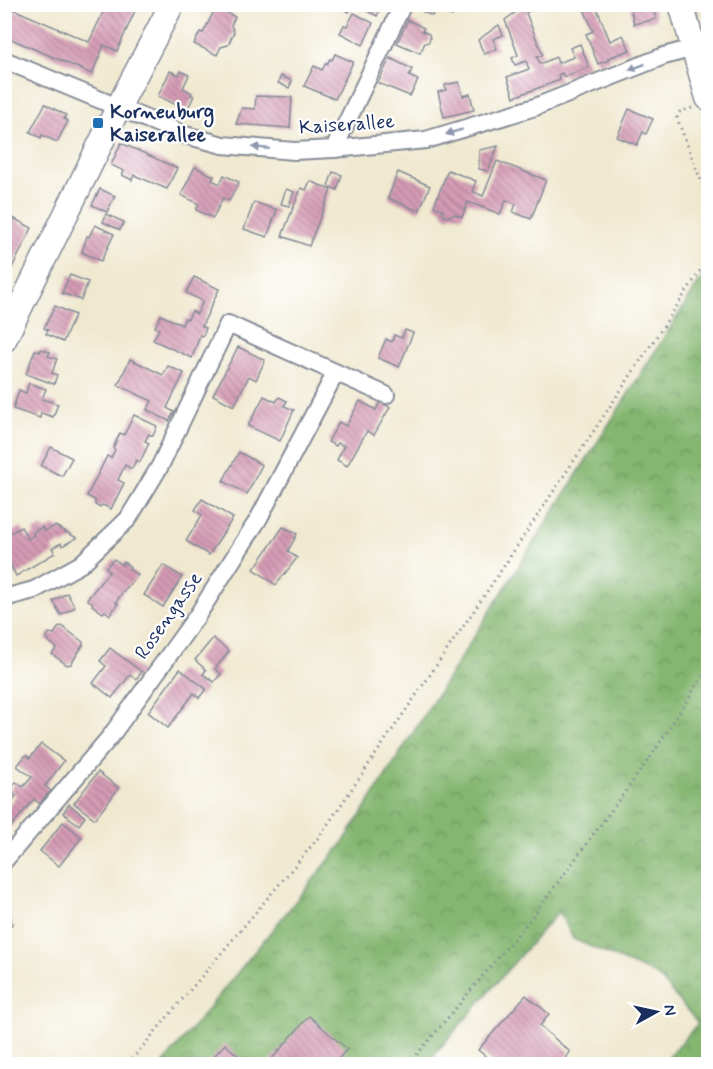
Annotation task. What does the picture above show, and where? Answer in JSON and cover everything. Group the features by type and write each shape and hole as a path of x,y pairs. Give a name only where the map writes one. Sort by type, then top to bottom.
{"street":[{"path":"4,340 172,4"},
{"path":"334,149 403,4"},
{"path":"681,4 700,45 701,103"},
{"name":"Kaiserallee","path":"4,60 184,135 223,145 294,151 426,140 535,106 664,56 700,45"},
{"path":"4,598 34,590 81,564 128,519 160,466 228,324 386,395"},
{"name":"Rosengasse","path":"4,861 110,737 197,616 259,518 335,374"}],"path":[{"path":"701,103 680,112 677,118 708,199"},
{"path":"128,1065 319,837 496,579 708,259"},
{"path":"409,1065 533,916 650,758 708,668"}],"green space":[{"path":"708,268 708,1064 663,1064 698,1023 658,976 573,939 559,911 426,1064 163,1064 343,843"}],"building":[{"path":"107,4 138,4 117,51 104,45 92,74 4,36 4,29 13,9 89,42"},
{"path":"338,4 353,4 349,12"},
{"path":"354,4 382,4 377,16"},
{"path":"417,4 458,4 452,16 436,8 432,16 415,8"},
{"path":"527,4 538,4 526,13 543,55 537,57 540,64 556,57 558,63 574,57 570,48 580,44 589,67 564,77 562,73 558,75 560,80 514,97 507,77 529,69 526,61 515,65 512,58 518,55 505,20"},
{"path":"582,4 595,4 610,41 623,35 630,50 598,64 586,34 593,31"},
{"path":"625,4 653,4 656,19 634,24 630,7 626,7"},
{"path":"216,7 235,17 231,25 234,32 228,45 221,47 217,55 194,44 200,32 203,33"},
{"path":"354,13 373,23 363,45 340,33"},
{"path":"408,20 424,28 422,31 429,34 429,42 425,43 420,53 397,43"},
{"path":"499,25 503,35 493,39 497,49 484,54 478,40"},
{"path":"335,54 353,62 335,99 304,86 314,66 322,70"},
{"path":"390,58 412,69 409,76 418,80 410,96 378,83"},
{"path":"170,71 179,75 181,71 189,75 183,88 194,96 187,110 158,96"},
{"path":"281,76 292,81 289,88 278,83"},
{"path":"459,82 463,96 470,94 474,110 444,117 438,92 446,90 445,85"},
{"path":"256,96 292,97 290,128 236,124 242,108 255,109"},
{"path":"45,104 66,115 64,119 68,121 57,142 42,135 41,138 30,132"},
{"path":"629,109 653,119 646,134 643,132 637,145 617,137"},
{"path":"121,143 177,168 167,189 134,175 132,180 122,175 124,171 111,165"},
{"path":"498,146 488,171 479,169 479,150"},
{"path":"497,161 546,180 531,219 513,212 516,204 506,200 500,214 468,202 462,217 454,214 448,217 444,216 442,209 434,206 448,170 476,181 472,191 483,196"},
{"path":"195,167 214,176 212,180 220,184 224,175 239,182 229,201 223,198 213,218 196,210 199,204 181,195"},
{"path":"333,172 342,175 337,190 328,186"},
{"path":"398,172 430,186 419,211 388,198"},
{"path":"310,181 331,190 309,246 282,236 301,188 306,190"},
{"path":"100,189 115,196 107,212 92,205"},
{"path":"286,189 294,192 289,206 281,204"},
{"path":"254,202 277,210 267,237 244,229"},
{"path":"106,214 124,222 120,230 103,222"},
{"path":"11,217 32,228 8,276 4,274 4,229"},
{"path":"95,225 114,234 101,261 82,252 87,236 89,237"},
{"path":"70,275 88,282 81,300 62,293"},
{"path":"194,277 219,289 202,326 206,328 203,336 200,335 192,358 153,340 159,329 155,327 161,315 182,325 192,311 197,314 203,301 186,293"},
{"path":"55,306 75,315 63,342 46,334 48,330 44,328"},
{"path":"405,330 413,333 399,367 378,358 386,339 392,342 394,335 402,338"},
{"path":"238,347 265,360 256,380 249,376 234,406 213,395"},
{"path":"41,349 50,352 48,356 57,359 52,373 57,375 54,384 26,374 35,350 40,352"},
{"path":"130,359 163,375 168,366 184,373 167,408 174,412 169,421 147,410 152,401 118,385"},
{"path":"29,383 46,389 42,399 58,404 53,417 41,413 40,418 13,409 19,390 26,393"},
{"path":"264,396 276,402 279,397 287,401 284,406 294,410 280,441 248,426"},
{"path":"360,401 376,410 380,402 390,407 374,435 367,431 347,466 337,460 344,446 338,443 336,446 328,442 339,422 346,426"},
{"path":"134,415 157,426 153,436 149,434 145,441 149,443 140,462 136,460 132,469 125,465 118,480 124,483 111,509 103,505 99,507 95,505 95,500 87,496 107,456 111,458 120,433 124,435"},
{"path":"51,447 72,458 62,476 41,466"},
{"path":"239,452 262,465 247,494 223,481"},
{"path":"202,499 233,518 209,555 186,541 202,515 195,510"},
{"path":"55,526 77,538 62,546 61,543 52,548 55,553 16,576 4,552 4,536 21,527 28,539 34,535 33,532 42,527 44,531"},
{"path":"283,527 297,534 288,551 297,558 276,585 254,569"},
{"path":"114,559 122,565 124,562 138,575 122,593 110,615 105,611 103,613 87,599 109,572 106,567"},
{"path":"163,565 182,577 163,607 144,595"},
{"path":"67,593 75,607 61,615 53,601"},
{"path":"62,626 83,642 71,664 67,665 52,654 57,648 46,639 49,633 54,634"},
{"path":"213,638 229,651 215,669 221,674 214,682 203,674 206,670 195,660"},
{"path":"110,648 142,672 136,679 130,675 112,698 93,683 106,666 100,661"},
{"path":"180,669 206,689 199,698 194,693 168,728 148,712"},
{"path":"41,744 64,761 45,786 51,791 40,804 34,799 10,828 4,823 4,814 16,796 10,790 16,782 23,787 32,777 17,766 26,755 30,758"},
{"path":"98,772 119,788 95,819 74,803"},
{"path":"69,804 85,817 79,825 63,813"},
{"path":"63,822 82,837 59,866 40,851"},
{"path":"4,915 13,923 4,933"},
{"path":"526,995 549,1014 540,1026 570,1052 566,1058 574,1064 495,1064 478,1050"},
{"path":"309,1016 347,1049 334,1064 276,1064 271,1060"},
{"path":"225,1044 247,1064 207,1064"}],"place":[{"name":"Korneuburg Kaiserallee","path":"98,123"}]}
